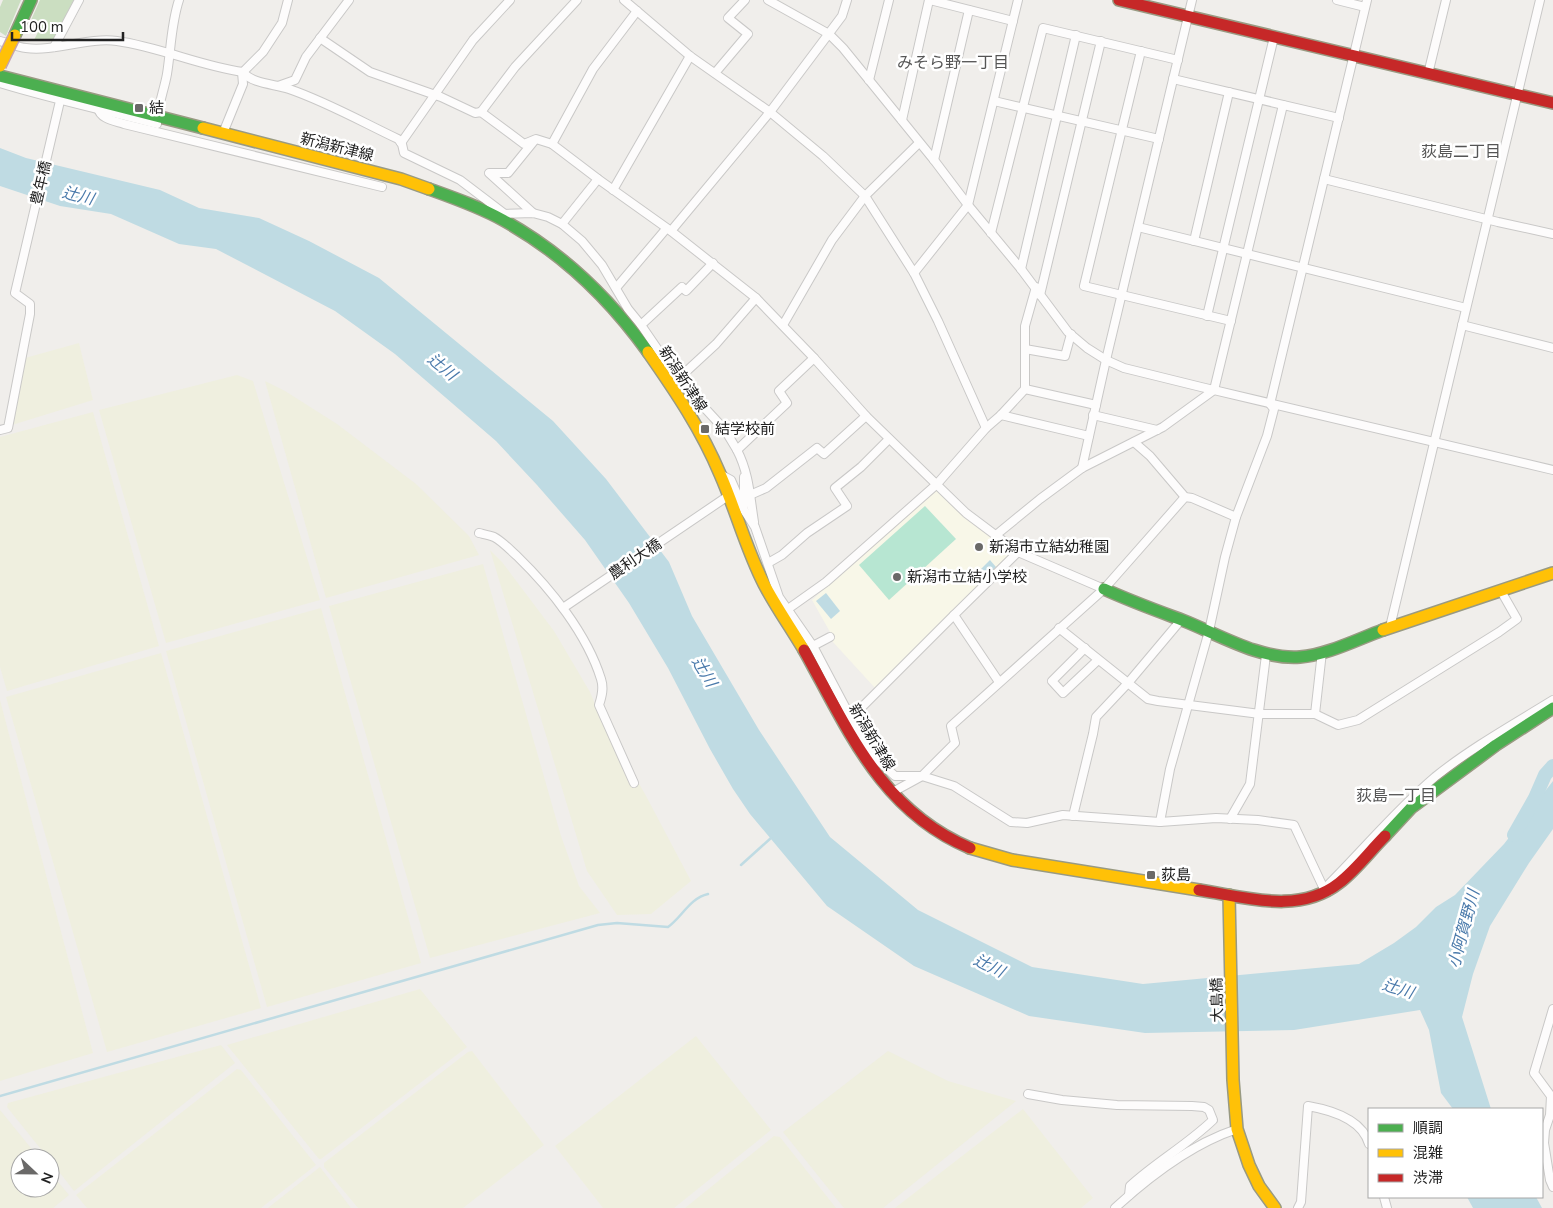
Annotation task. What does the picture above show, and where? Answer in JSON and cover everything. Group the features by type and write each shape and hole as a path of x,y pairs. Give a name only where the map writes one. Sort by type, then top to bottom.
{"main road":[{"path":"0,66 31,0"},
{"path":"1119,0 1553,104"},
{"name":"新潟新津線","path":"0,76 401,179 454,198 504,220 539,243 576,272 610,304 637,337 684,403 721,475 749,552 765,586 808,647 865,759 891,793 917,816 941,834 979,852 1012,860 1229,895 1289,903 1305,901 1341,882 1411,808 1496,745 1553,708"},
{"path":"1104,589 1139,605 1266,655 1300,657 1322,652 1553,572"},
{"name":"大島橋","path":"1229,895 1237,1129 1249,1165 1275,1208"}],"street":[{"path":"54,47 79,0"},
{"path":"0,83 59,105 98,108 157,124 157,115 167,73 174,14 179,0"},
{"path":"242,72 263,52 282,22 288,0"},
{"path":"278,86 294,80 306,57 349,0"},
{"path":"401,143 472,40 510,0"},
{"path":"480,112 514,66 576,0"},
{"path":"624,0 690,56 770,112 823,156 865,196 914,274 938,321 986,428"},
{"path":"714,73 748,34 728,18 745,0"},
{"path":"768,0 829,34 843,48 1036,287 1040,295 1071,334 1087,348 1106,360 1124,368 1270,404 1553,470"},
{"path":"616,288 770,112 842,16 847,0"},
{"path":"869,80 889,0"},
{"path":"902,120 930,0 1013,21"},
{"path":"914,274 968,205 1018,0"},
{"path":"1082,468 1121,295 1192,0"},
{"path":"1270,404 1366,3 1337,0"},
{"path":"1428,74 1446,0"},
{"path":"1390,627 1540,0"},
{"path":"934,160 969,10"},
{"path":"552,144 593,69 637,11"},
{"path":"991,233 1043,28 1178,60"},
{"path":"1021,269 1076,36"},
{"path":"1207,316 1274,37"},
{"path":"320,38 370,72 434,95 475,113 480,112 524,144 536,139 552,144 598,180 713,263 756,298 814,358 866,416 966,513 1018,552 1104,589"},
{"path":"0,40 25,48 54,47 115,40 221,69 242,72 246,76 332,106 398,139 404,153 460,180 506,215"},
{"path":"1040,295 1101,41"},
{"path":"1141,51 1084,286 1231,321"},
{"path":"613,190 690,56"},
{"path":"223,133 243,84 242,72"},
{"path":"1173,79 1338,118"},
{"path":"1194,241 1229,92"},
{"path":"994,100 1159,139"},
{"name":"豊年橋","path":"0,430 8,428 30,314 30,304 15,293 59,105"},
{"path":"996,535 1082,468 1157,430 1214,390 1283,105"},
{"path":"98,108 102,116 124,124 382,187"},
{"path":"533,214 489,173 508,173 536,139"},
{"path":"783,325 832,240 865,196 919,143"},
{"path":"1324,179 1553,234"},
{"path":"562,224 598,180"},
{"path":"486,211 506,215 533,214 548,217 562,224 582,241 602,265 628,309 678,379 725,430 744,462 755,527 779,597 806,639 808,647 875,758 891,793 922,776 955,743 951,726 1104,589 1185,497"},
{"path":"1138,227 1466,308"},
{"path":"640,324 682,287 686,291 713,263"},
{"path":"788,610 826,582 937,484 986,428 1025,389 1025,326 1036,287"},
{"path":"678,379 716,344 756,298"},
{"path":"1462,325 1553,348"},
{"path":"1025,349 1064,356 1071,334"},
{"path":"737,450 787,403 779,392 814,358"},
{"path":"1025,389 1096,404"},
{"path":"1160,822 1170,769 1209,631 1236,517 1267,436 1274,409 1270,404"},
{"path":"1001,415 1089,436"},
{"path":"1093,415 1157,430"},
{"path":"750,494 766,488 817,448 824,454 866,416"},
{"path":"768,563 782,555 807,533 847,506 836,488 861,467 889,439"},
{"path":"1134,442 1150,456 1185,497 1236,517"},
{"path":"744,462 744,510"},
{"path":"721,475 731,480 744,510 755,527"},
{"name":"農利大橋","path":"563,608 728,496"},
{"path":"479,533 493,536 533,572 563,608 586,644 602,680 603,694 599,705 634,783"},
{"path":"851,718 1018,552"},
{"path":"765,586 779,597"},
{"path":"1059,628 1148,699 1260,714 1315,714 1338,725 1358,720 1517,619 1501,591"},
{"path":"954,615 1000,682"},
{"path":"1073,816 1096,718 1181,620"},
{"path":"808,647 830,637"},
{"path":"1085,648 1052,681 1064,693 1098,660"},
{"path":"1315,714 1322,652"},
{"path":"1230,819 1250,784 1266,655"},
{"path":"875,758 895,776 922,776 954,786 1011,822 1028,823 1063,815 1160,822 1216,818 1294,825 1327,890 1395,813 1436,777 1492,738 1553,700"},
{"path":"1553,1008 1534,1073 1551,1096 1550,1115 1545,1130 1544,1143 1550,1180 1553,1187"},
{"path":"1028,1094 1117,1106 1192,1106 1204,1107 1209,1110 1213,1120 1203,1130 1142,1175 1130,1186 1129,1195"},
{"path":"1298,1208 1308,1106 1333,1111 1349,1119 1366,1134 1368,1141"},
{"path":"1115,1208 1174,1161 1205,1142 1237,1129"}],"shaded area":[{"name":"新潟市立結小学校","path":"936,489 1013,554 875,688 832,641 830,632 812,600"}],"green space":[{"path":"3,0 21,0 6,36 0,32 0,7"},
{"path":"40,0 76,0 55,38 50,41 34,40 42,24 31,20"},
{"path":"79,343 93,400 12,425 25,358"},
{"path":"237,375 253,381 320,600 166,643 99,410"},
{"path":"265,381 285,391 337,424 416,484 469,536 479,555 326,598"},
{"path":"93,412 159,646 7,691 0,667 0,437"},
{"path":"925,506 956,539 889,600 859,565"},
{"path":"490,550 502,562 554,631 590,692 601,718 645,794 691,881 651,914 617,915 587,871"},
{"path":"483,564 561,836 579,886 600,913 430,958 329,606"},
{"path":"321,608 421,963 267,1007 166,651"},
{"path":"161,653 261,1008 107,1052 6,697"},
{"path":"0,700 93,1053 0,1081"},
{"path":"420,989 467,1047 321,1159 319,1159 227,1045"},
{"path":"696,1036 771,1130 674,1208 603,1208 555,1146"},
{"path":"221,1045 235,1063 74,1191 60,1173 60,1148 40,1148 7,1107 8,1103"},
{"path":"472,1051 544,1145 463,1208 358,1208 324,1167 324,1163 468,1052"},
{"path":"888,1051 948,1081 1016,1101 883,1208 844,1208 783,1132"},
{"path":"237,1069 241,1070 316,1165 261,1208 87,1208 76,1195"},
{"path":"1023,1109 1093,1198 1081,1208 895,1208"},
{"path":"0,1110 31,1148 10,1148 10,1198 60,1198 60,1184 69,1195 53,1208 0,1208"},
{"path":"774,1136 780,1137 836,1208 685,1208"},
{"path":"320,1167 351,1208 268,1208"}],"water":[{"name":"辻川","path":"0,148 26,158 160,190 199,208 259,218 309,241 379,278 553,421 606,479 669,562 692,616 759,730 830,837 918,910 1032,967 1143,984 1359,964 1394,943 1416,927 1436,907 1455,895 1504,844 1553,781 1553,829 1529,863 1490,926 1473,974 1462,1017 1491,1108 1452,1108 1441,1093 1429,1030 1420,1010 1294,1030 1145,1033 1029,1016 914,966 827,906 750,814 733,789 668,668 629,603 585,540 496,441 395,354 335,311 216,249 179,244 111,214 60,206 0,186"},
{"path":"990,560 996,567 987,576 981,569"},
{"path":"826,593 840,611 831,619 816,601"},
{"path":"1468,1198 1537,1198 1542,1208 1473,1208"}],"waterway":[{"name":"小阿賀野川","path":"1514,835 1535,798 1545,775 1553,766"},
{"path":"741,865 771,838"},
{"path":"0,1096 598,925 617,923 668,927 696,899 708,894"}],"traffic: fast":[{"path":"15,35 31,0"},
{"path":"0,76 203,128"},
{"path":"429,189 494,215 545,247 601,295 648,352"},
{"path":"1104,589 1240,645 1285,657 1310,656 1321,653 1383,630"},
{"path":"1385,836 1411,808 1496,745 1553,708"}],"traffic: slow":[{"path":"0,66 15,35"},
{"path":"203,128 401,179 429,189"},
{"path":"648,352 678,396 713,457 764,584 804,650"},
{"path":"1383,630 1553,573"},
{"path":"970,848 1012,860 1199,890"},
{"path":"1229,895 1233,1080 1237,1129 1249,1165 1259,1186 1275,1208"}],"traffic: jam":[{"path":"1119,0 1553,103"},
{"path":"804,650 852,738 890,790 913,813 939,832 970,848"},
{"path":"1199,890 1271,901 1306,899 1323,893 1339,883 1385,836"}],"place":[{"name":"結","path":"139,108"},
{"name":"結学校前","path":"705,429"},
{"name":"新潟市立結幼稚園","path":"979,547"},
{"name":"新潟市立結小学校","path":"897,577"},
{"name":"荻島","path":"1151,875"}],"district":[{"name":"みそら野一丁目","path":"953,63"},
{"name":"荻島二丁目","path":"1461,152"},
{"name":"荻島一丁目","path":"1396,796"}]}
